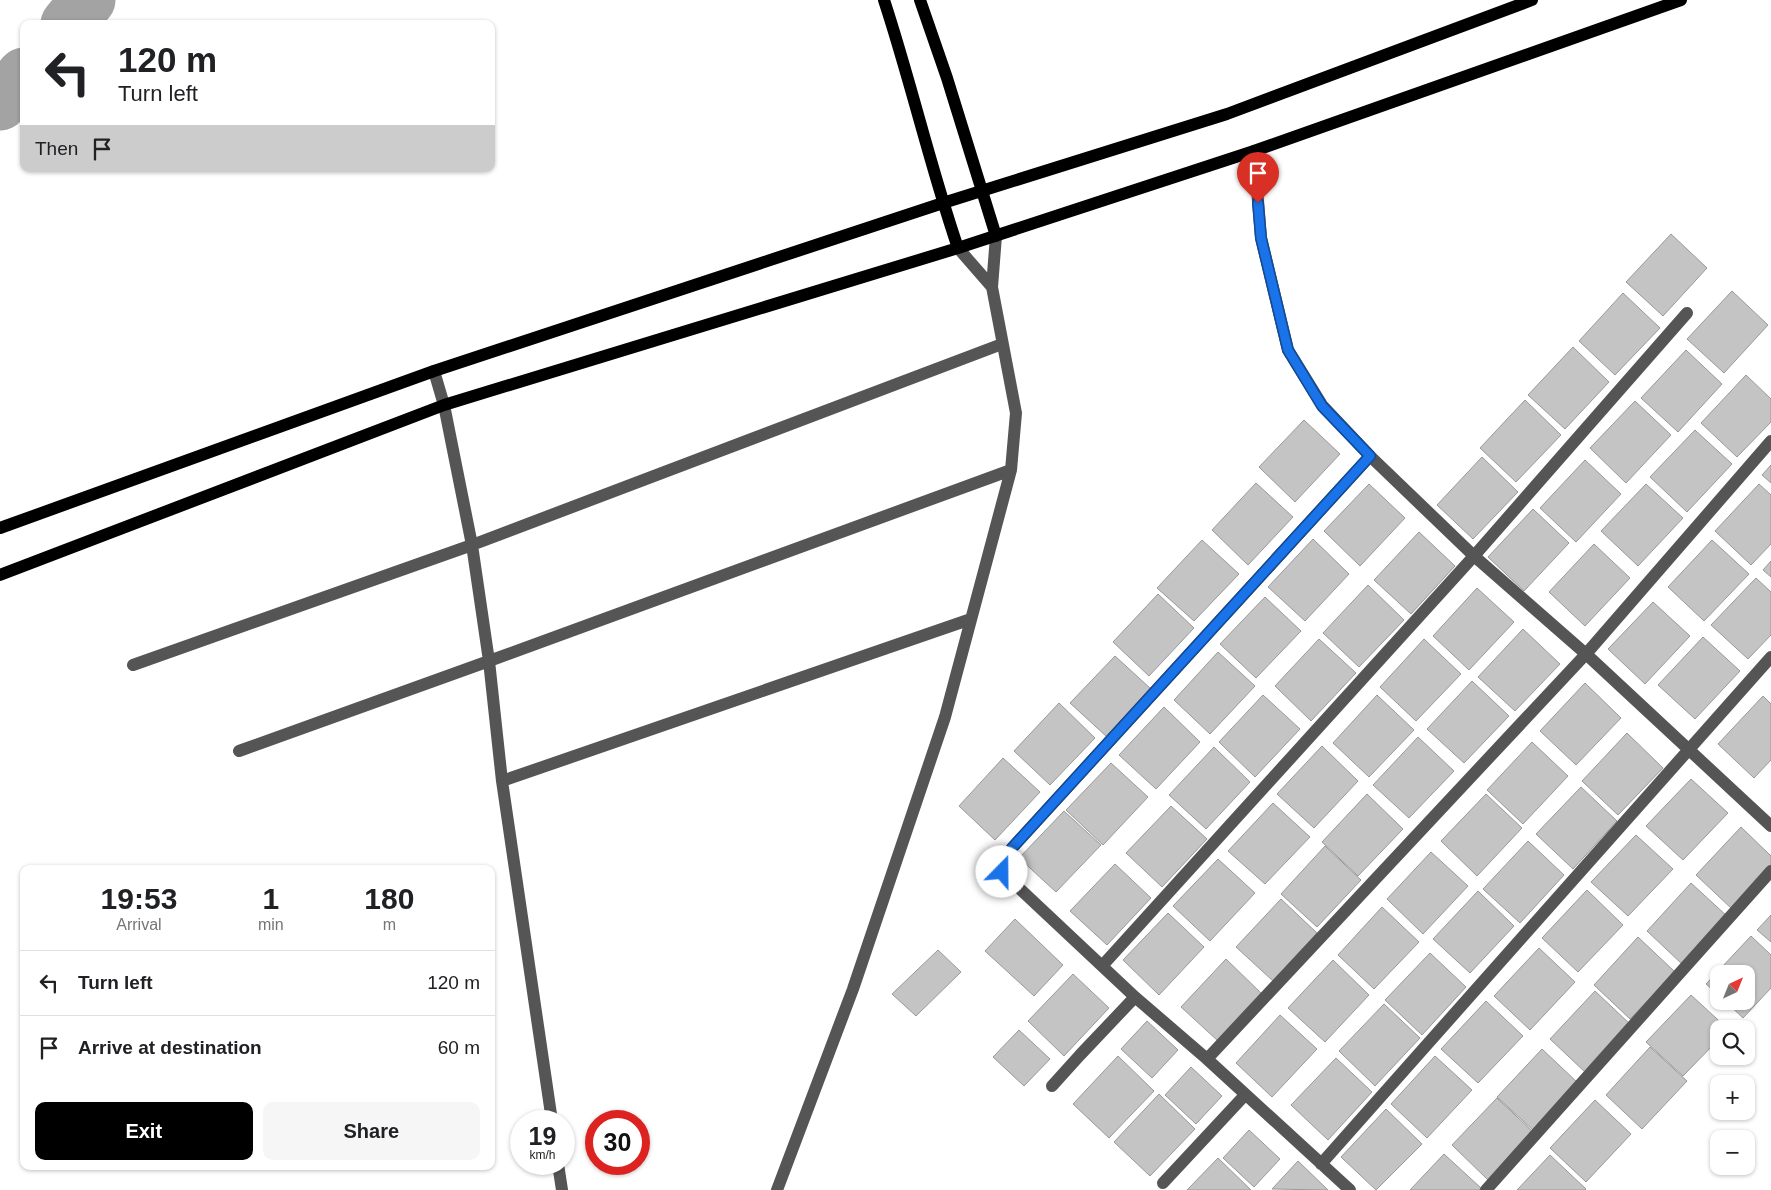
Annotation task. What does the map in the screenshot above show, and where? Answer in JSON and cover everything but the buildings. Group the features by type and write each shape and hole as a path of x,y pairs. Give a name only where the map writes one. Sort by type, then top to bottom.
{"main road":[{"path":"884,0 902,52 943,203 958,248"},
{"path":"920,0 947,78 996,236"},
{"path":"0,528 434,371 943,203 1227,114 1532,0"},
{"path":"0,575 444,405 996,236 1254,151 1681,0"}],"street":[{"path":"1254,151 1261,238 1288,350 1322,406 1370,456 1474,556 1586,654 1771,826"},
{"path":"777,1190 853,989 946,717 1011,470 1016,413 992,286 996,236"},
{"path":"958,248 992,286"},
{"path":"1102,966 1474,556 1687,313"},
{"path":"133,665 472,545 1002,344"},
{"path":"434,371 444,405 472,545 489,661 502,781 550,1110"},
{"path":"1207,1059 1586,654 1771,441"},
{"path":"1350,1190 1207,1059 1135,997 1002,872 1006,857 1012,848 1370,456"},
{"path":"239,751 1011,470"},
{"path":"502,781 971,619"},
{"path":"1321,1164 1771,656"},
{"path":"1486,1190 1771,871"},
{"path":"1052,1086 1135,997"},
{"path":"1163,1183 1245,1095"},
{"path":"560,1175 562,1190"}],"waterway":[{"path":"71,20 88,0"},
{"path":"0,103 20,80"}],"route":[{"path":"1002,872 1006,857 1012,848 1370,456 1322,406 1288,350 1261,238 1258,203"}]}
